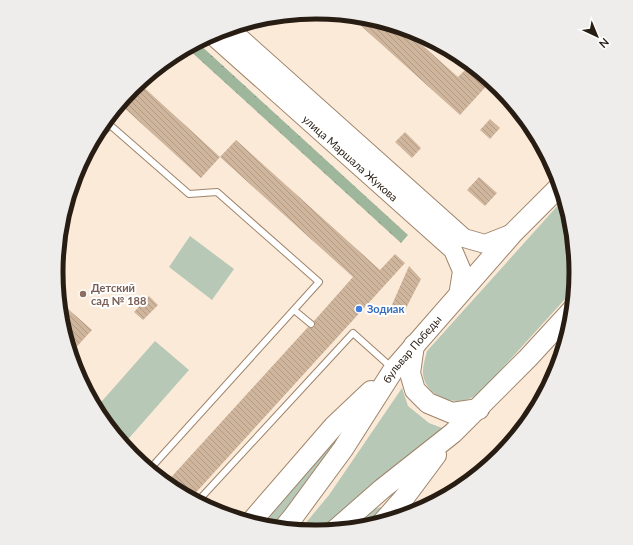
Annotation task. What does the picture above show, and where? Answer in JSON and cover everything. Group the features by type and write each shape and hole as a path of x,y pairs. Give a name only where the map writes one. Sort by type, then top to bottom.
{"main road":[{"name":"бульвар Победы","path":"287,524 343,449 394,369 513,233 556,190"},
{"path":"341,525 382,489 453,433 479,409 528,358 563,330"},
{"path":"414,345 410,373 415,390 428,403 452,413 479,409"},
{"path":"254,518 334,426 394,369"},
{"path":"389,515 404,498 453,433"}],"street":[{"name":"улица Маршала Жукова","path":"234,32 464,238 485,244 513,233"},
{"name":"улица Маршала Жукова","path":"217,39 453,250 462,270 458,296"}],"lane":[{"path":"110,125 188,194 217,192 319,282 153,466"},
{"path":"294,310 311,324"},
{"path":"201,498 353,333 394,369"},
{"path":"332,343 338,348"}],"green space":[{"path":"202,46 408,235 401,243 192,52"},
{"path":"560,203 568,239 570,272 569,295 479,394 469,399 453,401 440,397 430,390 423,376 427,351"},
{"path":"190,236 234,269 212,300 169,267"},
{"path":"155,341 189,370 127,441 115,427 100,403"},
{"path":"402,388 408,406 429,423 445,429 345,510 329,525 304,525 329,495"},
{"path":"336,440 334,447 286,511 275,523 262,520 330,443"},
{"path":"381,507 378,514 373,519 359,522 375,509"}],"building":[{"path":"357,22 398,32 414,38 458,77 467,68 484,82 487,85 460,115"},
{"path":"143,87 220,157 201,178 124,108"},
{"path":"490,119 500,128 490,139 480,130"},
{"path":"405,132 421,148 412,158 395,142"},
{"path":"236,140 380,270 395,254 405,263 194,494 170,479 308,327 314,327 314,321 353,277 220,157"},
{"path":"479,177 497,193 485,206 467,190"},
{"path":"409,266 421,279 404,312 391,307"},
{"path":"149,296 158,305 143,320 134,312"},
{"path":"65,306 92,330 75,349"}],"place":[{"name":"Детский сад № 188","path":"83,294"},
{"name":"Зодиак","path":"359,309"}]}
